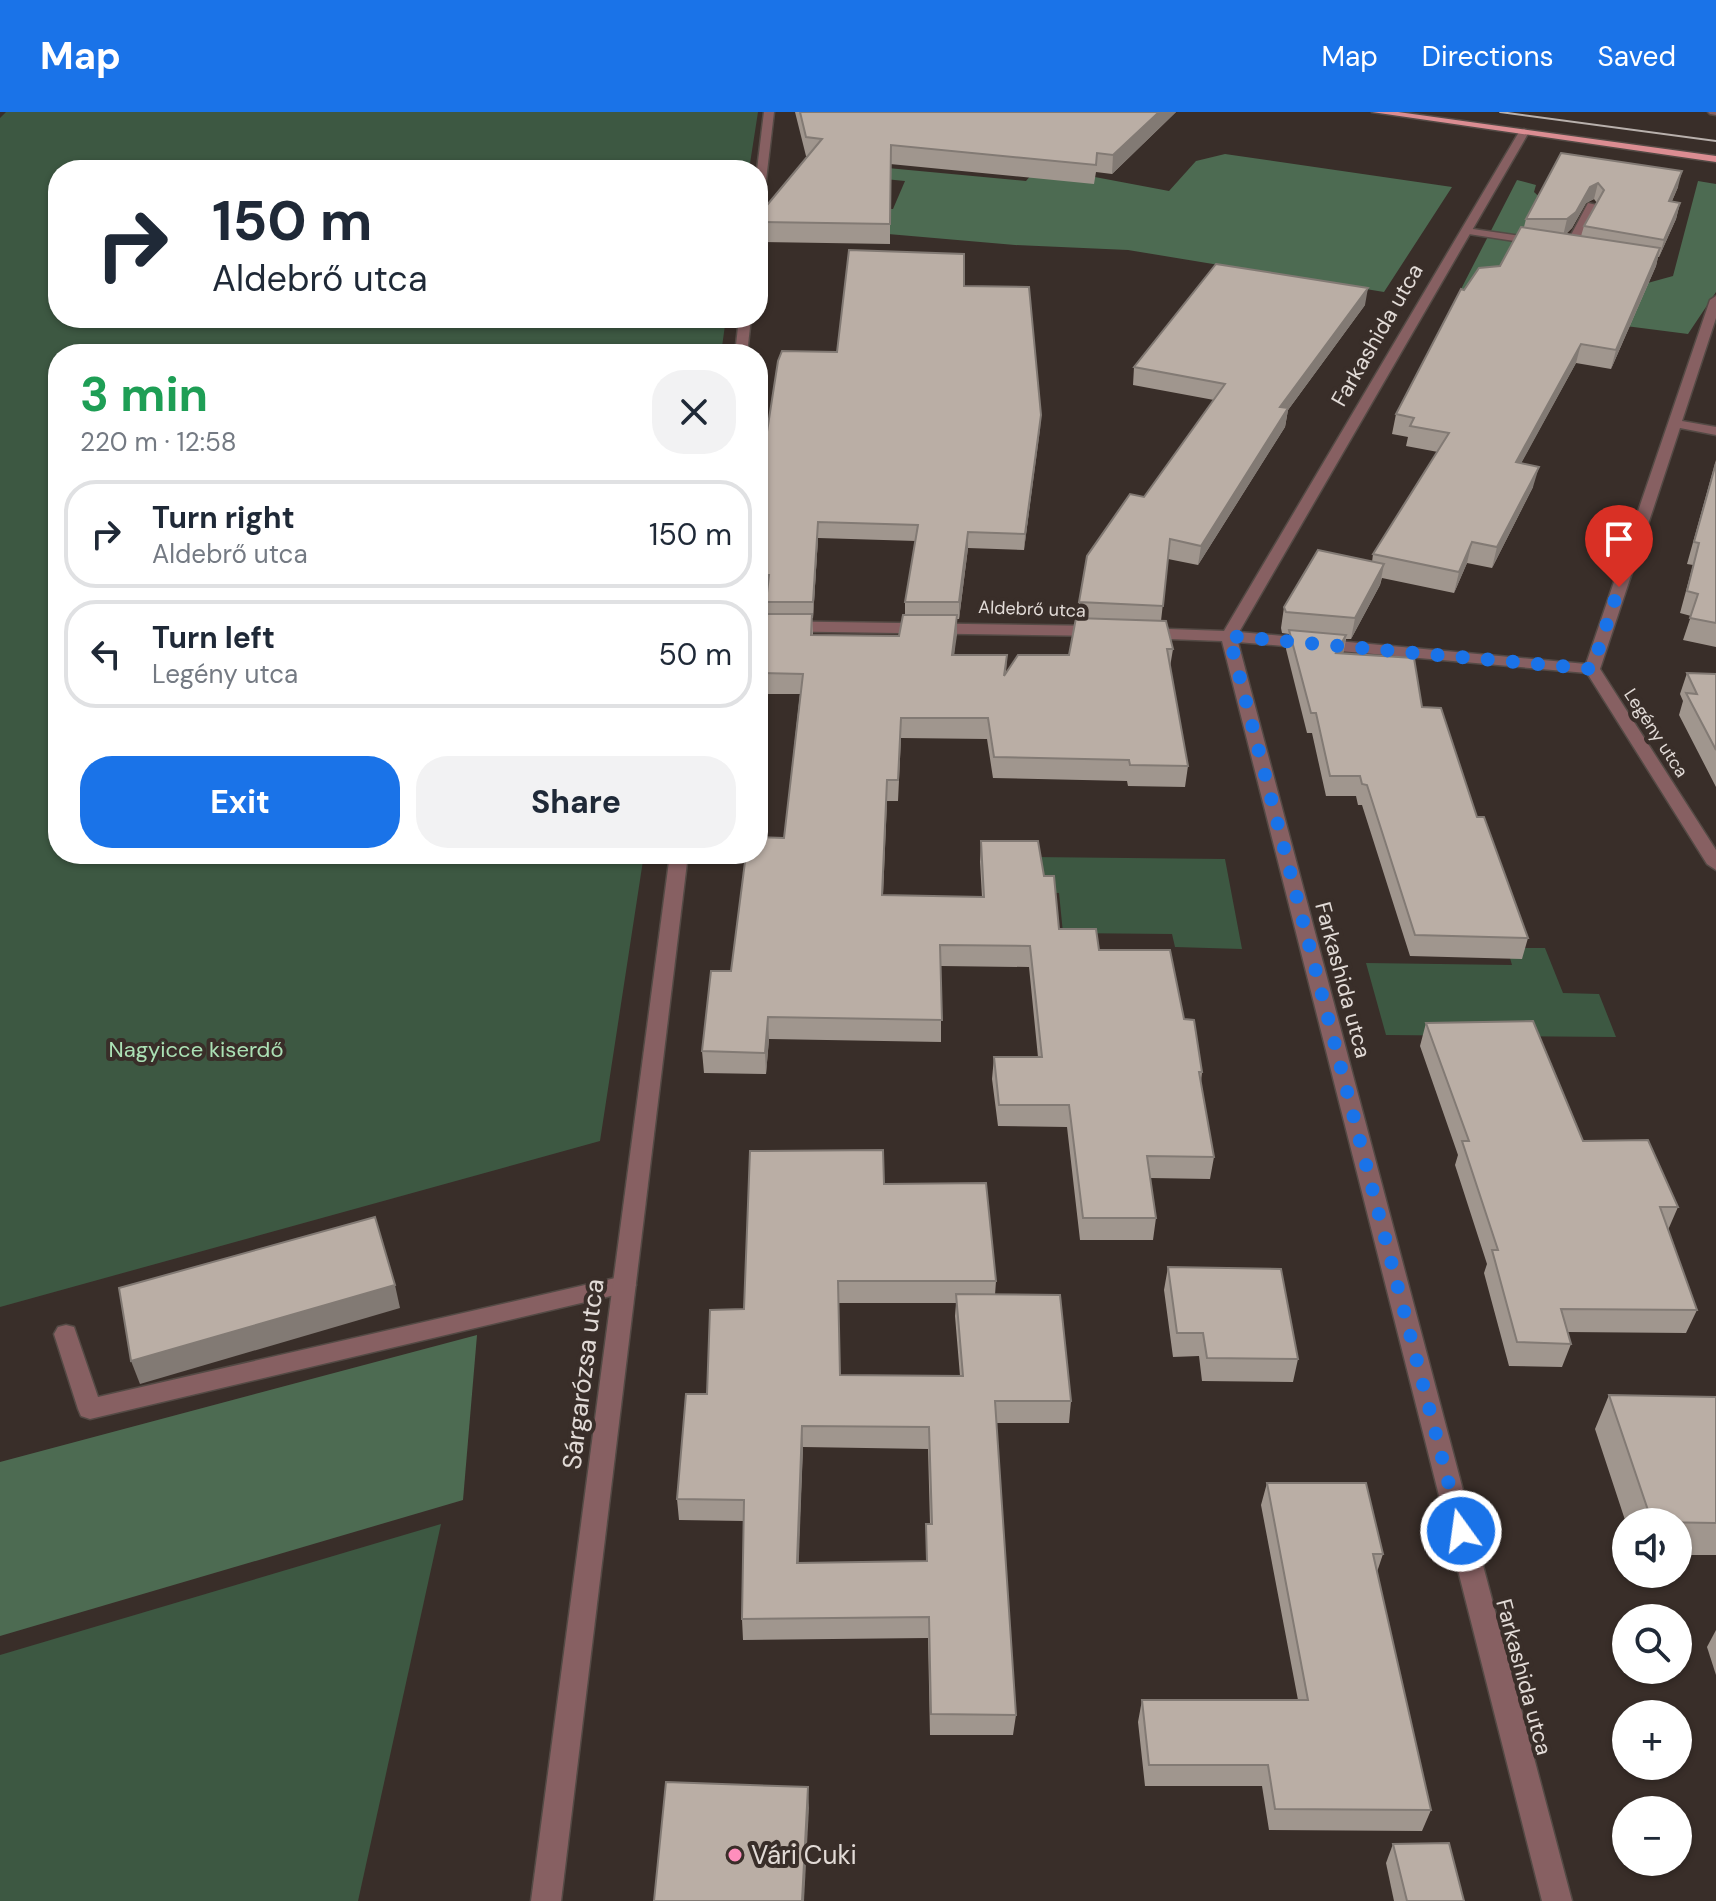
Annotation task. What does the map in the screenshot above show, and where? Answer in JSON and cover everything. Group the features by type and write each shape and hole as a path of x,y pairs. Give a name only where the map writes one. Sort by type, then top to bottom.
{"main road":[{"path":"1377,112 1716,159"}],"street":[{"path":"763,160 769,112"},
{"name":"Farkashida utca","path":"1524,132 1229,636 1557,1901"},
{"path":"1559,245 1576,237 1592,205"},
{"path":"1466,231 1586,249"},
{"path":"1592,669 1716,300"},
{"path":"1673,423 1716,431"},
{"name":"Aldebrő utca","path":"768,626 999,627 1229,636 1592,669"},
{"name":"Legény utca","path":"1592,669 1716,864"},
{"name":"Sárgarózsa utca","path":"546,1901 678,864"},
{"path":"66,1334 90,1409 624,1285"}],"green space":[{"name":"Nagyicce kiserdő","path":"6,112 758,112 751,160 48,160 48,328 725,328 722,344 48,344 48,864 642,864 600,1141 0,1307 0,118"},
{"path":"1070,129 1063,171 1169,191 1196,161 1225,154 1452,187 1384,292 1128,250 1015,245 888,234 811,205 893,209 905,181 814,172 813,161 1026,181"},
{"path":"1517,180 1536,185 1534,192 1548,205 1531,254 1633,287 1673,276 1698,181 1716,184 1716,292 1688,334 1571,319 1460,291"},
{"path":"1032,857 1225,859 1242,949 1175,947 1172,934 1063,933 1059,893 1035,892"},
{"path":"1507,948 1545,948 1563,993 1599,994 1616,1037 1386,1035 1366,963 1512,965"},
{"path":"477,1335 463,1500 0,1636 0,1462"},
{"path":"441,1524 358,1901 0,1901 0,1655"}],"building":[{"path":"800,112 1159,112 1113,155 1097,153 1096,165 891,145 890,224 768,222 768,204 822,139 806,137"},
{"path":"1561,153 1682,171 1669,201 1680,203 1664,240 1584,226 1604,190 1598,183 1590,187 1576,212 1567,219 1526,219"},
{"path":"1521,227 1660,248 1616,350 1581,344 1516,462 1539,467 1497,547 1472,542 1459,572 1373,554 1449,433 1410,426 1414,418 1396,414 1461,289 1464,290 1479,268 1500,266"},
{"path":"849,250 964,254 964,286 1029,287 1041,415 1025,534 968,532 959,602 905,602 918,525 818,522 813,602 768,602 768,425 778,361 782,351 837,352"},
{"path":"1216,264 1368,288 1280,407 1288,408 1201,546 1170,539 1163,606 1079,602 1087,556 1130,494 1144,497 1225,384 1134,367"},
{"path":"1716,463 1716,623 1690,618 1698,594 1687,591 1699,543 1694,542"},
{"path":"1318,550 1384,564 1355,618 1286,612 1284,607"},
{"path":"768,614 812,614 811,635 899,636 903,615 957,615 952,655 1007,655 1004,676 1018,655 1069,655 1076,618 1166,621 1173,649 1167,649 1188,766 1130,765 1129,760 994,757 988,718 901,718 898,780 887,780 882,895 984,897 981,841 1038,841 1044,876 1054,876 1059,929 1096,929 1099,950 1170,950 1184,1019 1194,1020 1202,1072 1199,1072 1214,1157 1147,1156 1156,1218 1083,1218 1069,1105 999,1105 994,1057 1042,1057 1030,946 940,945 942,1020 768,1017 765,1053 702,1051 711,971 731,971 745,864 768,864 768,837 784,838 803,674 768,673"},
{"path":"1289,630 1346,635 1336,653 1414,658 1422,707 1441,708 1477,817 1484,817 1528,938 1415,935 1367,785 1362,784 1360,776 1330,776 1316,713 1311,713"},
{"path":"1687,673 1716,674 1716,750 1686,693 1697,694"},
{"path":"1533,1021 1583,1141 1648,1140 1678,1207 1660,1207 1697,1310 1561,1309 1571,1344 1517,1342 1492,1250 1498,1250 1462,1141 1469,1141 1426,1023"},
{"path":"883,1150 884,1184 986,1183 996,1281 838,1281 840,1375 963,1376 956,1294 1060,1295 1071,1401 995,1401 1016,1715 931,1714 929,1617 742,1619 744,1500 677,1499 686,1394 707,1394 710,1310 744,1309 750,1151","holes":["802,1426 929,1427 932,1524 926,1524 927,1561 797,1563"]},
{"path":"375,1217 395,1285 131,1361 119,1288"},
{"path":"1168,1267 1281,1269 1298,1359 1207,1358 1203,1333 1177,1333"},
{"path":"1609,1395 1716,1397 1716,1523 1692,1523 1692,1508 1647,1508"},
{"path":"1267,1483 1366,1483 1383,1554 1373,1554 1431,1810 1275,1809 1268,1765 1149,1765 1142,1700 1308,1700"},
{"name":"Vári Cuki","path":"666,1782 808,1787 802,1901 654,1901"},
{"path":"1449,1843 1464,1901 1407,1901 1393,1844"}],"tram line":[{"path":"1500,112 1716,141"}],"place":[{"name":"Vári Cuki","path":"735,1855"}],"route":[{"path":"1461,1531 1229,636 1592,669 1619,587"}]}
